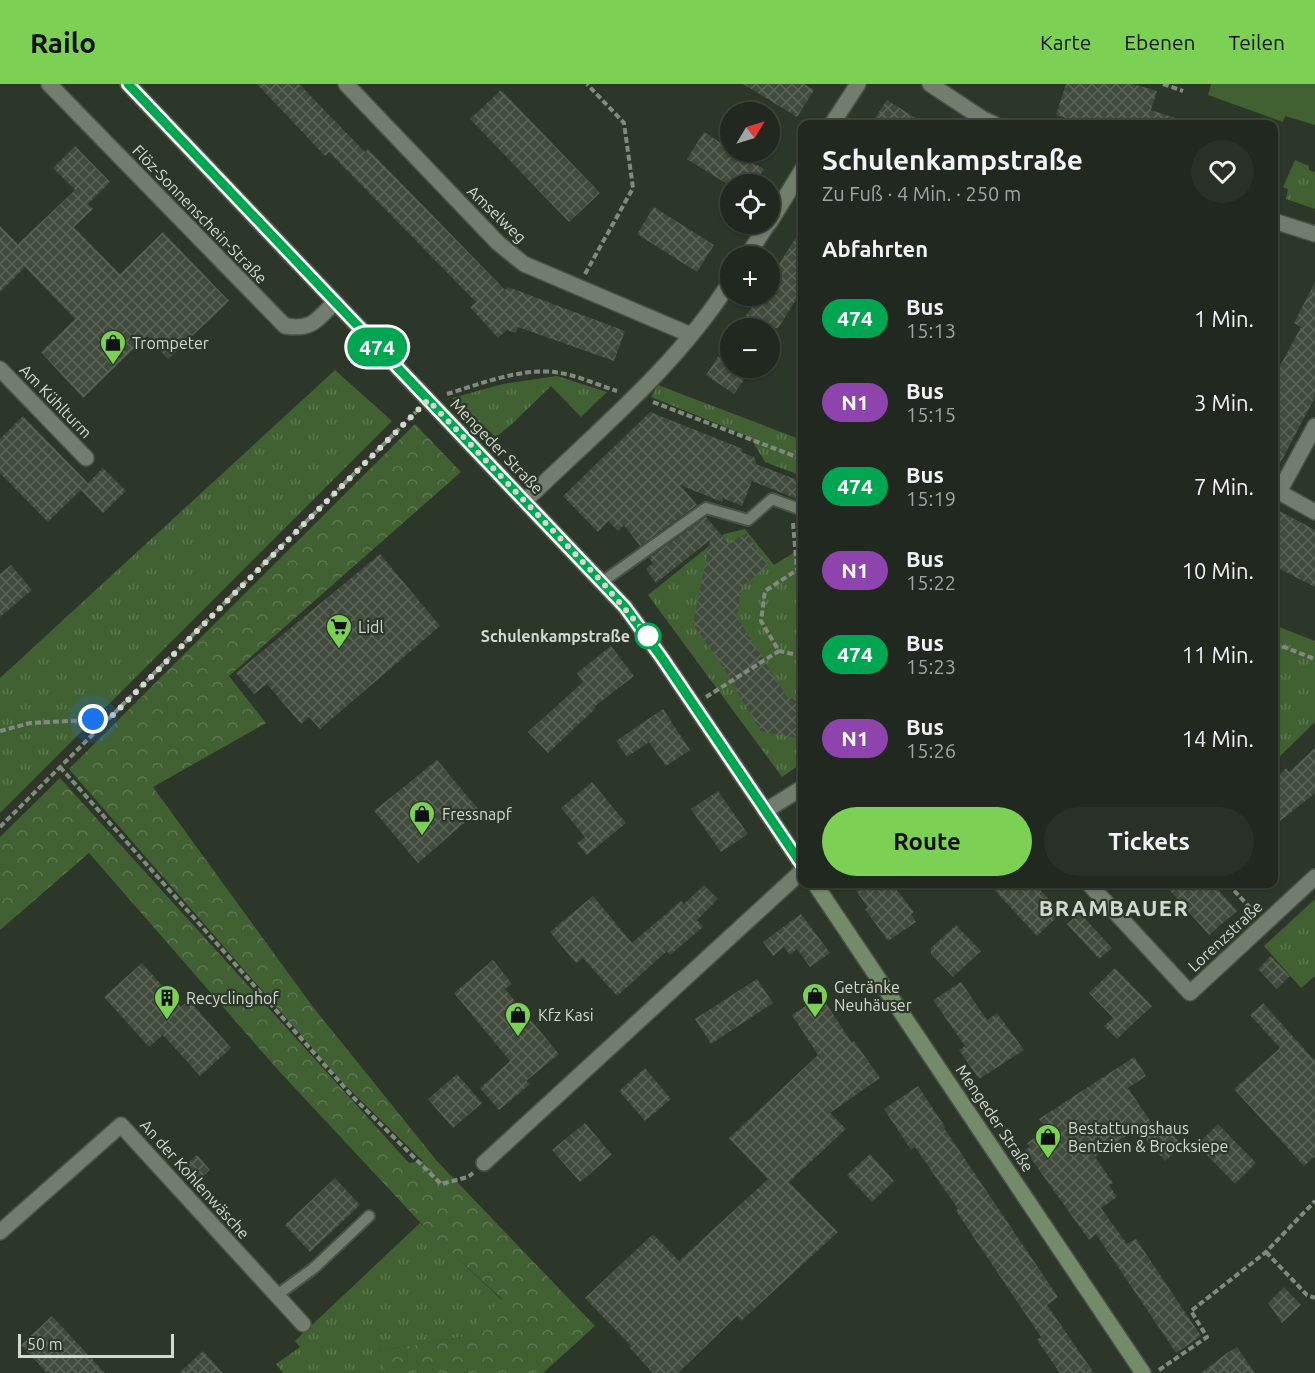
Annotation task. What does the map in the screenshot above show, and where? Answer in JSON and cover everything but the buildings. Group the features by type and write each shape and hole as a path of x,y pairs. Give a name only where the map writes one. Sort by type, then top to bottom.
{"main road":[{"name":"Mengeder Straße","path":"128,84 602,582 648,636 798,859"},
{"name":"Mengeder Straße","path":"818,888 1143,1373"}],"street":[{"name":"Flöz-Sonnenschein-Straße","path":"49,84 285,326 300,329 314,323 334,303"},
{"name":"Amselweg","path":"346,84 498,243 524,264 691,335"},
{"path":"835,120 858,84"},
{"path":"930,84 985,120"},
{"path":"780,205 798,176"},
{"path":"1278,222 1315,234"},
{"path":"525,501 672,358 720,298"},
{"name":"Am Kühlturm","path":"0,369 86,458"},
{"path":"1315,426 1279,492 1315,512"},
{"path":"765,811 798,790"},
{"path":"484,1163 798,875"},
{"name":"Lorenzstraße","path":"1093,888 1190,993 1315,878"},
{"name":"An der Kohlenwäsche","path":"0,1232 121,1125 303,1324"}],"lane":[{"path":"602,582 706,508 748,520 772,499 798,508"},
{"path":"277,1295 314,1268 369,1216"}],"path":[{"path":"577,287 633,188 624,123 587,84"},
{"path":"1163,84 1183,91"},
{"path":"0,827 428,400 481,383 528,372 559,372 659,403 798,457"},
{"path":"791,505 798,556"},
{"path":"779,651 761,621 765,591 798,571"},
{"path":"1278,645 1315,659"},
{"path":"694,705 779,651 798,655"},
{"path":"0,731 30,723 109,719"},
{"path":"60,767 354,1098 441,1184 468,1177 484,1163"},
{"path":"1232,888 1264,924"},
{"path":"1155,1373 1207,1337 1191,1311 1266,1252 1315,1201"},
{"path":"1266,1252 1306,1295 1315,1298"}],"green space":[{"path":"1211,84 1315,84 1315,125 1285,116 1283,122 1208,95"},
{"path":"1295,160 1309,166 1309,170 1315,172 1315,209 1286,199 1288,189 1283,187"},
{"path":"335,370 392,421 0,813 0,678"},
{"path":"557,376 607,392 581,417 551,386 496,437 452,398 503,384"},
{"path":"658,385 798,438 798,474 765,462 750,437 651,397"},
{"path":"415,424 461,472 229,676 266,723 153,787 313,1007 437,1161 595,1326 543,1373 388,1373 376,1351 462,1337 502,1299 431,1234 278,1070 89,853 0,930 0,837 60,778 409,1163 423,1161 342,1082 69,769"},
{"path":"745,529 774,565 798,550 798,766 782,777 648,595 724,534"},
{"path":"1278,627 1315,641 1315,722 1278,758 1278,665 1280,666 1278,665"},
{"path":"1315,899 1315,976 1301,988 1264,946"},
{"path":"420,1223 502,1300 462,1337 377,1351 388,1373 283,1373 276,1364 300,1347 295,1341"}],"bus line":[{"name":"474","path":"128,84 625,607 648,636 798,859"}],"place":[{"name":"Trompeter","path":"113,366"},
{"name":"Schulenkampstraße","path":"648,636"},
{"name":"Lidl","path":"339,650"},
{"name":"Fressnapf","path":"422,837"},
{"name":"Getränke Neuhäuser","path":"815,1019"},
{"name":"Recyclinghof","path":"167,1021"},
{"name":"Kfz Kasi","path":"518,1038"},
{"name":"Bestattungshaus Bentzien & Brocksiepe","path":"1048,1160"}],"district":[{"name":"BRAMBAUER","path":"1114,907"}],"route":[{"path":"93,719 109,719 428,400 602,582 648,636"}]}
